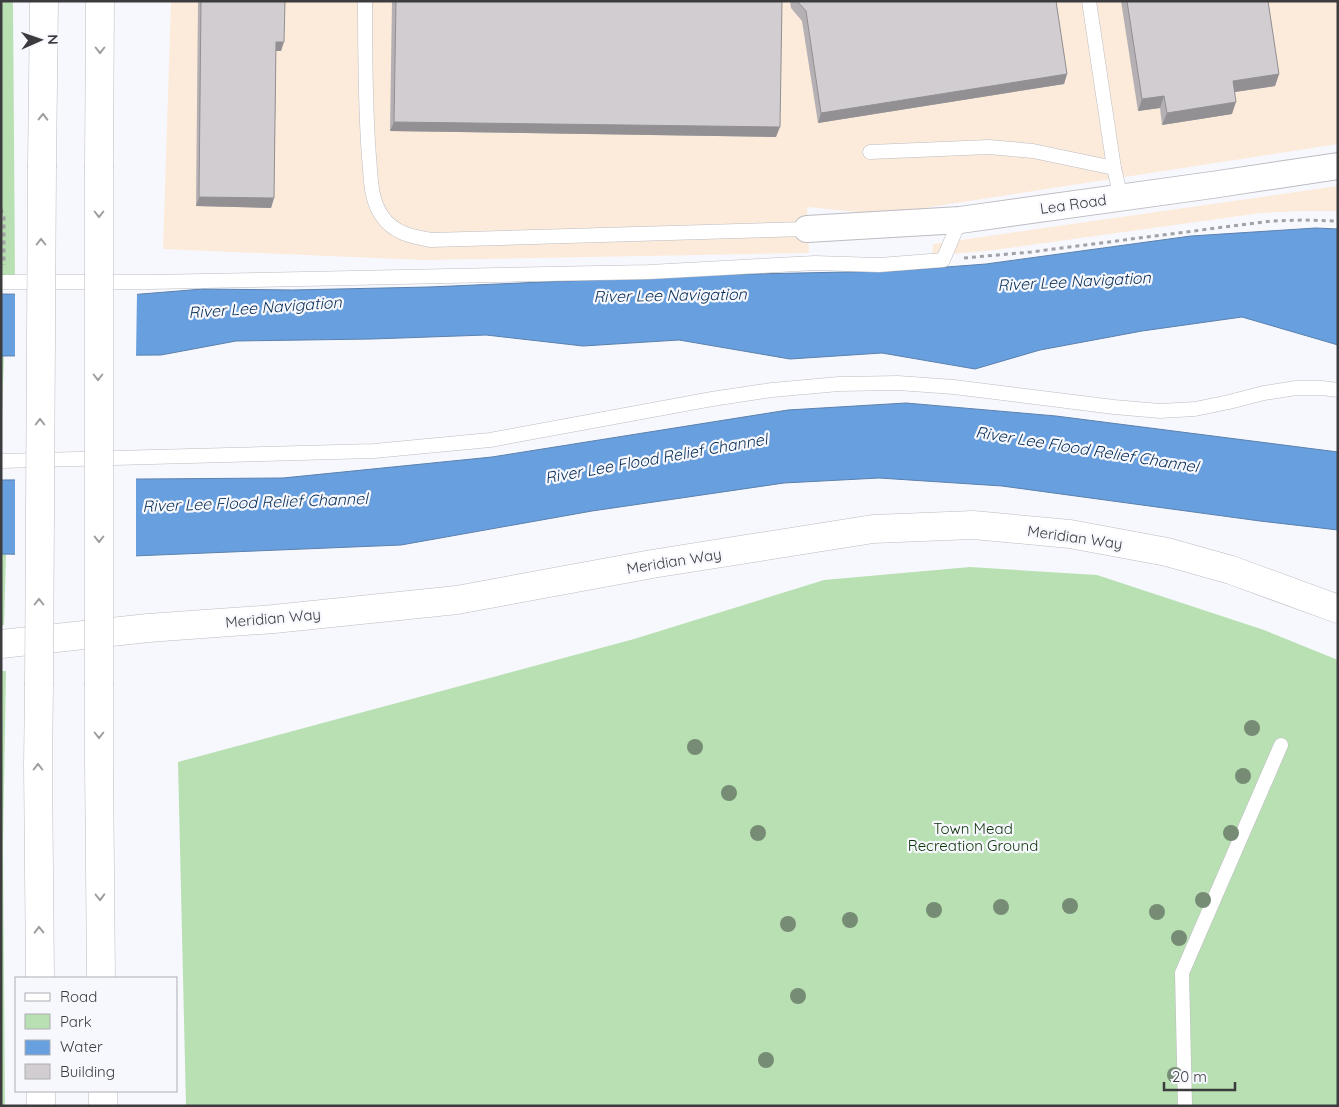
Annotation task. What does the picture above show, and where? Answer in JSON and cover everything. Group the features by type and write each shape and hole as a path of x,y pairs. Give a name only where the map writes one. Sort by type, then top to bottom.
{"main road":[{"path":"40,977 38,764 44,1"},
{"path":"100,1 99,763 101,977"},
{"name":"Meridian Way","path":"1,644 148,628 274,619 456,600 662,563 873,529 973,525 1070,534 1167,552 1232,570 1338,609"},
{"path":"41,1092 41,1106"},
{"path":"103,1092 103,1106"}],"street":[{"name":"Lea Road","path":"807,229 960,220 1338,166"}],"lane":[{"path":"366,1 367,139 372,187 375,201 382,216 390,225 403,233 431,240 807,229"},
{"path":"1089,1 1114,168 1121,198"},
{"path":"870,152 989,147 1033,152 1114,168"},
{"path":"2,276 158,282 649,272 815,263 879,265 943,260 960,220"},
{"path":"1,461 374,450 490,440 712,399 772,390 839,384 898,383 954,387 1114,408 1160,411 1196,408 1296,388 1338,390"},
{"path":"1185,1106 1182,973 1281,745"}],"path":[{"path":"1,209 4,217 2,276"},
{"path":"943,260 1031,252 1271,221 1338,221"}],"shaded area":[{"path":"171,1 1338,1 1338,144 911,210 867,213 807,207 809,253 423,260 163,249"},
{"path":"1338,186 1338,211 1261,213 995,250 932,256 933,244"}],"green space":[{"path":"1,1 13,1 15,279 1,280"},
{"path":"1,356 4,356 1,448"},
{"path":"1,554 6,554 4,625 1,625"},
{"name":"Town Mead Recreation Ground","path":"970,567 1097,575 1264,630 1338,660 1338,1106 186,1106 178,762 634,639 824,580"},
{"path":"1,671 6,671 3,846 5,1106 1,1106"}],"water":[{"name":"River Lee Navigation","path":"1316,228 1338,229 1338,345 1242,317 1142,331 1040,350 975,369 882,353 790,359 679,340 583,346 486,335 236,341 161,355 1,356 1,294 129,295 203,289 293,290 429,287 705,275 894,271 986,264 1191,236"},
{"name":"River Lee Flood Relief Channel","path":"906,403 1056,416 1338,452 1338,530 1002,486 879,478 784,483 592,511 401,545 133,556 1,554 1,480 283,478 492,457 788,410"}],"pier":[{"path":"15,292 137,292 136,358 15,358"},
{"path":"136,476 136,558 15,557 15,477"}],"building":[{"path":"201,1 285,1 284,42 276,42 274,198 199,197"},
{"path":"396,1 782,1 780,127 394,122"},
{"path":"797,1 1056,1 1067,74 821,113 806,11"},
{"path":"1127,1 1268,1 1279,74 1233,81 1236,102 1167,113 1164,96 1142,99"}]}
